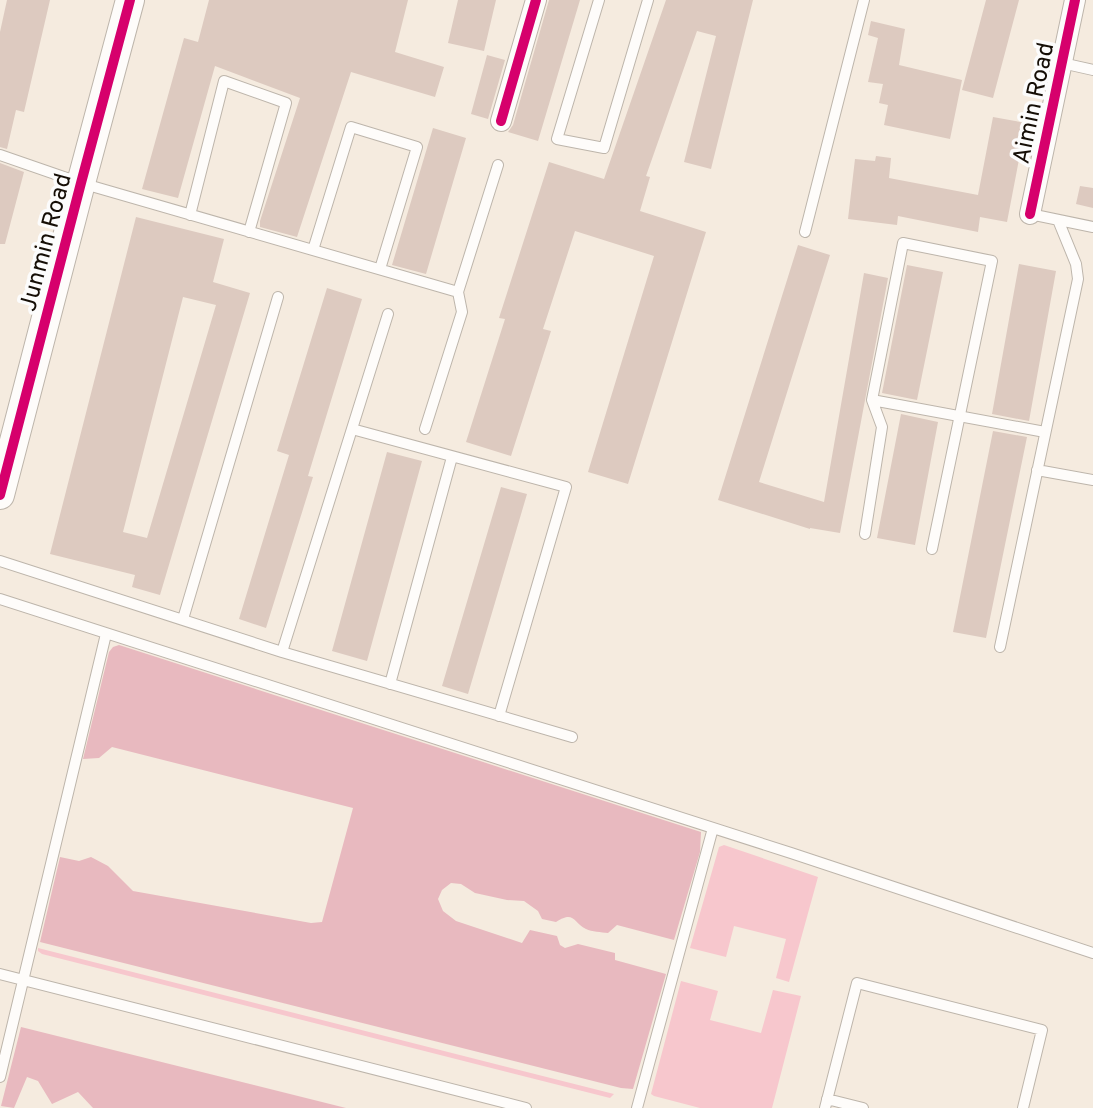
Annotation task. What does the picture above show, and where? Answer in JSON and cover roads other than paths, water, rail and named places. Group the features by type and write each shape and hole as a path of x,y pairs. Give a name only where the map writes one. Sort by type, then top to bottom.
{"street":[{"name":"Junmin Road","path":"2,478 130,0"},
{"path":"501,121 536,0"},
{"name":"Aimin Road","path":"1030,214 1075,0"}],"lane":[{"path":"599,0 557,139 604,148 648,0"},
{"path":"805,232 864,0"},
{"path":"1062,63 1093,70"},
{"path":"190,215 224,81 286,103 249,232"},
{"path":"313,250 351,127 417,147 380,269"},
{"path":"0,155 81,183 458,292"},
{"path":"425,429 462,312 458,292 498,165"},
{"path":"1030,214 1093,227"},
{"path":"1000,647 1078,279 1076,264 1058,220"},
{"path":"865,534 882,427 872,400 903,243 992,261 932,549"},
{"path":"183,619 278,297"},
{"path":"282,652 388,314"},
{"path":"872,400 1045,432"},
{"path":"352,429 566,487 499,716"},
{"path":"390,684 452,457"},
{"path":"1037,470 1093,480"},
{"path":"0,561 282,652 572,737"},
{"path":"0,599 1093,953"},
{"path":"0,1077 106,634"},
{"path":"637,1108 713,828"},
{"path":"0,974 526,1108"},
{"path":"863,1108 826,1103 857,983 1042,1030 1023,1108"}]}
